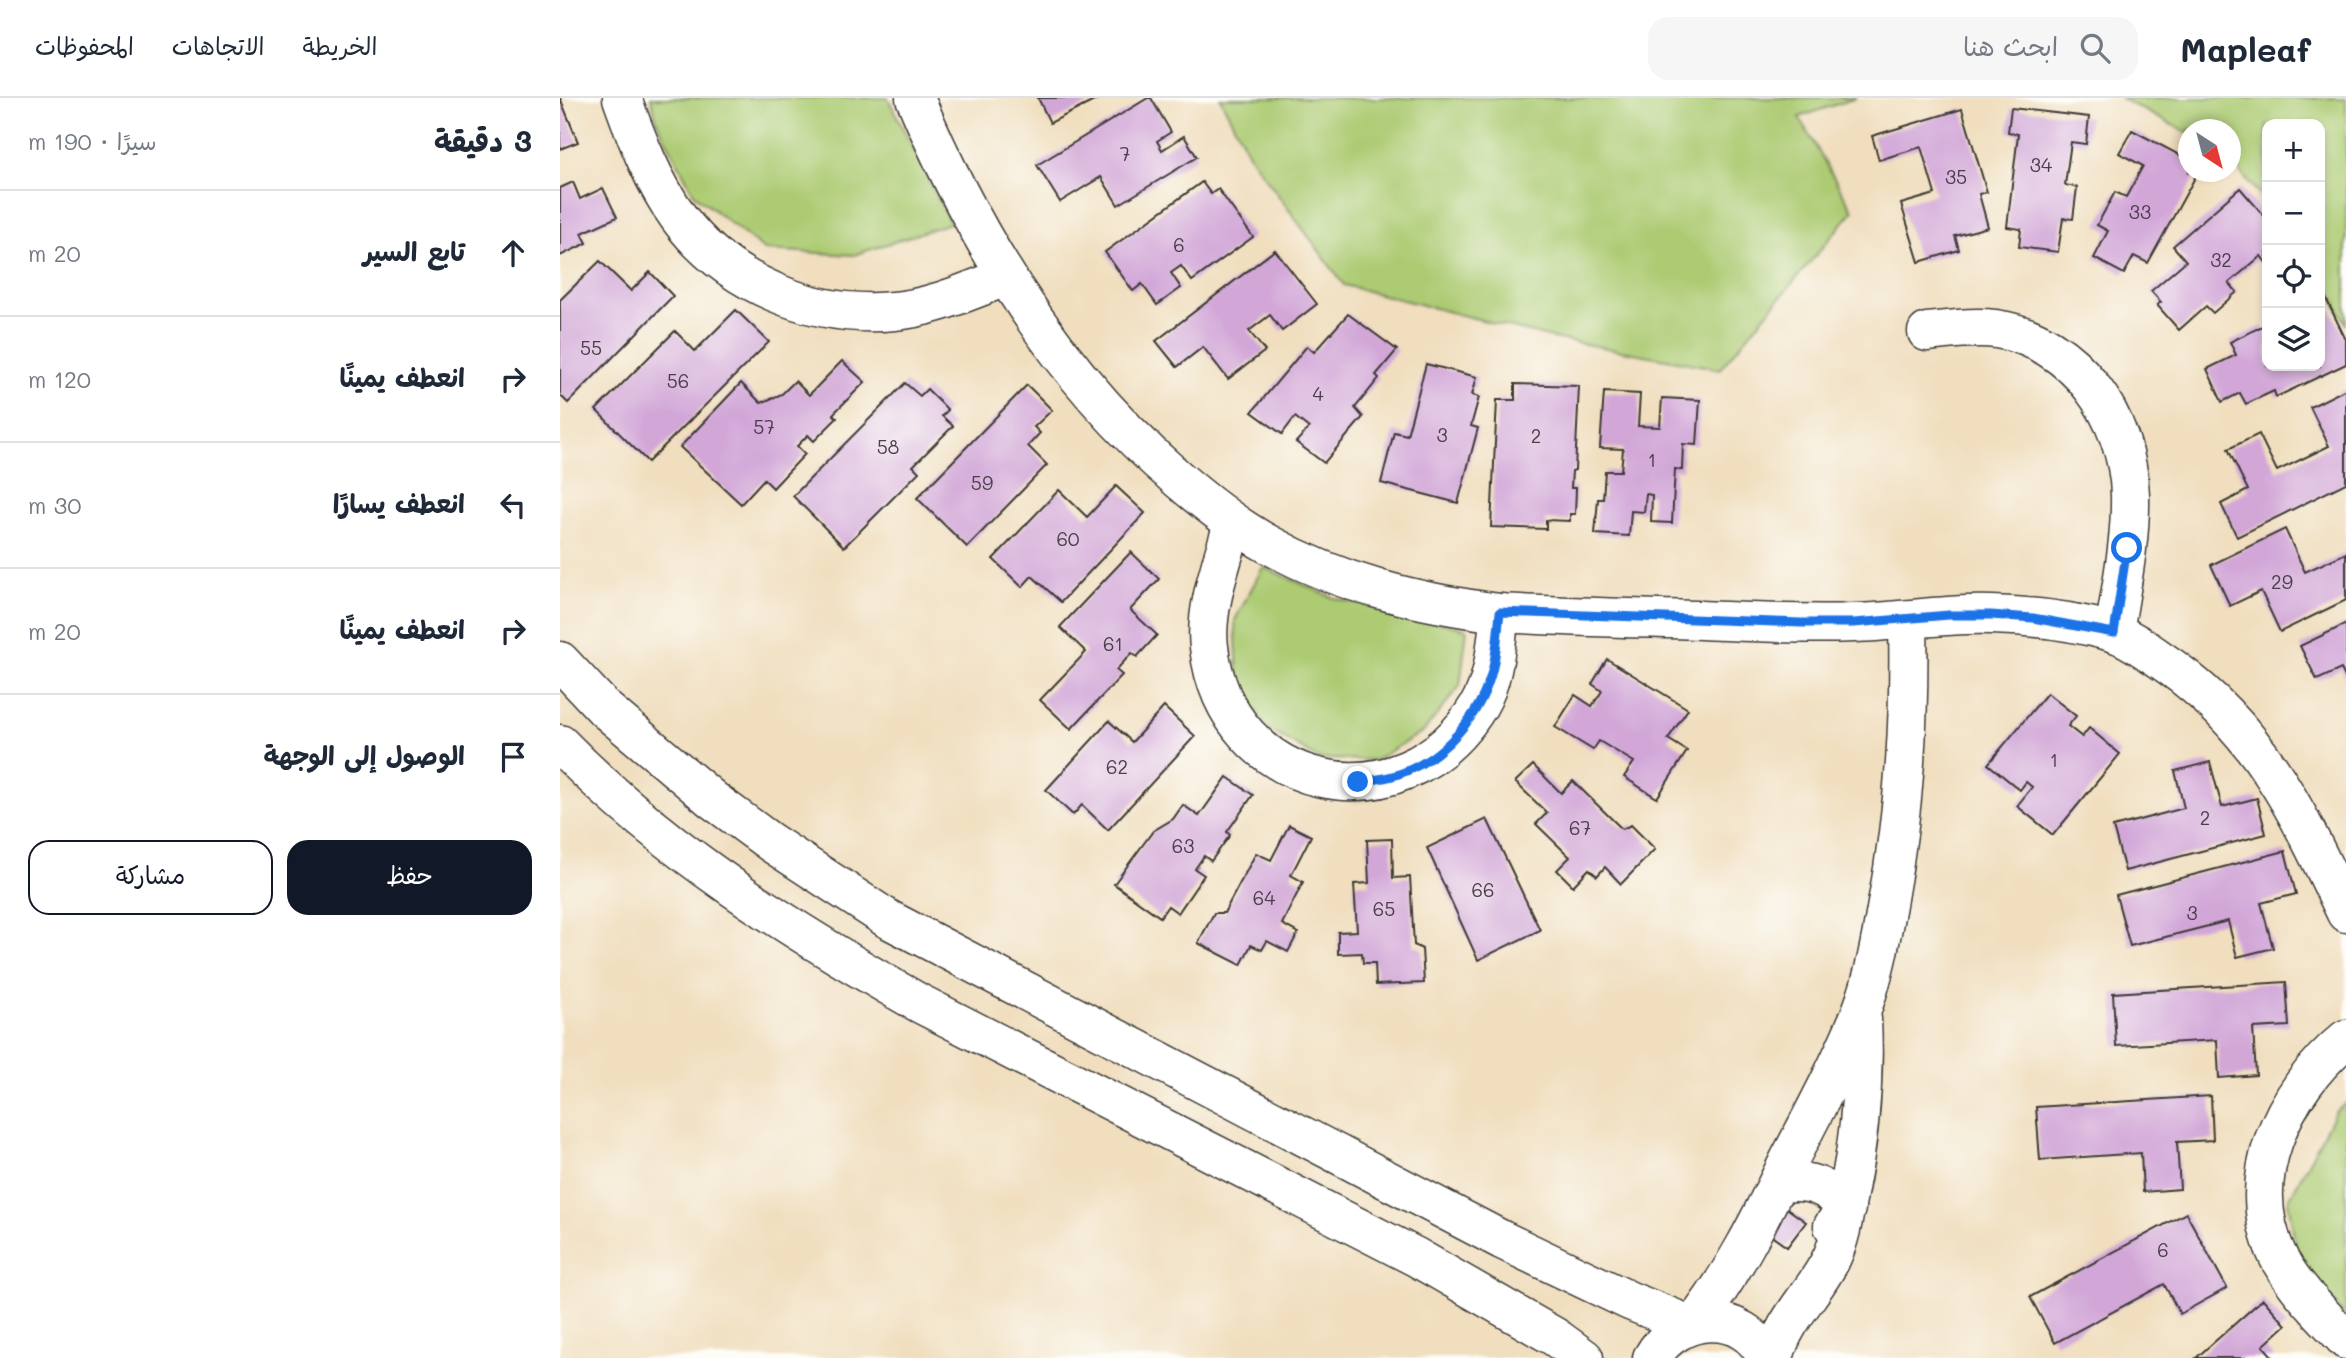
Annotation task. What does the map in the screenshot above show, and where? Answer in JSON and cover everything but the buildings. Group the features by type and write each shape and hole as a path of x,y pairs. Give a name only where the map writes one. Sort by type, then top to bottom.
{"street":[{"path":"622,98 640,148 679,218 707,248 739,274 775,293 814,306 854,312 895,311 936,303 1006,277"},
{"path":"915,98 948,171 1006,277 1061,356 1124,429 1167,470 1233,523 1267,544 1304,562 1380,590 1460,608 1500,612 1801,623 1991,615 2033,618 2114,633 2153,654 2189,680 2251,741 2300,815 2346,913"},
{"path":"1927,332 1968,328 1996,329 2023,335 2049,347 2071,364 2096,392 2118,435 2130,491 2127,548 2114,633"},
{"path":"1233,523 1211,606 1208,644 1214,681 1230,715 1254,744 1284,766 1320,779 1358,782 1395,775 1430,759 1459,734 1480,703 1493,667 1500,612"},
{"path":"1692,1324 1716,1295 1777,1184 1862,1010 1882,933 1906,778 1908,620"},
{"path":"560,661 605,709 713,800 779,849 888,919 1502,1240 1630,1301 1692,1324"},
{"path":"560,744 618,799 677,847 740,892 868,974 931,1009 1416,1256 1555,1337 1584,1358"},
{"path":"1774,1358 1784,1330 1819,1280 1840,1235 1856,1159 1862,1110 1862,1010"},
{"path":"2346,1039 2306,1078 2279,1124 2270,1148 2265,1177 2265,1205 2270,1233 2280,1260 2295,1283 2346,1339"},
{"path":"1777,1184 1801,1181 1824,1187 1846,1208"},
{"path":"1653,1358 1658,1347 1672,1334 1692,1324 1713,1322 1733,1326 1750,1336 1766,1358"}],"green space":[{"path":"651,98 888,98 950,223 854,255 764,250 694,194 657,122"},
{"path":"1220,98 1856,98 1799,117 1853,211 1720,369 1552,338 1344,285 1251,158"},
{"path":"2120,98 2346,98 2346,325 2325,281 2325,119 2262,119 2262,197 2241,173 2241,119 2178,119 2178,128"},
{"path":"1263,567 1334,598 1467,629 1460,686 1424,731 1375,760 1320,759 1264,727 1238,676 1235,620"},
{"path":"2346,1103 2346,1316 2298,1261 2288,1201 2335,1112"}],"route":[{"path":"1358,782 1395,775 1430,759 1459,734 1480,703 1493,667 1500,612 1547,616 1801,623 1854,623 1949,615 1991,615 2033,618 2114,633 2127,548"}]}
